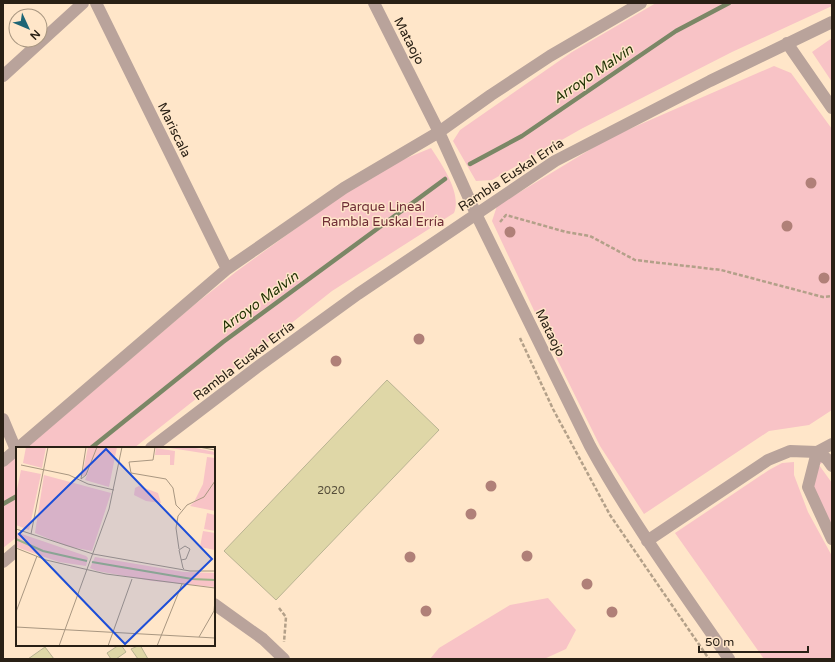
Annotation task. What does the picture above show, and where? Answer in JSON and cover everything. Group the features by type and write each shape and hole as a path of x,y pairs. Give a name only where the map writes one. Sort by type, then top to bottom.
{"street":[{"path":"3,76 83,3"},
{"name":"Mariscala","path":"96,3 227,269"},
{"name":"Mataojo","path":"374,3 439,132 476,214 590,446 647,541 729,659"},
{"path":"19,447 227,269 344,188 439,132 550,56 641,3"},
{"name":"Rambla Euskal Erría","path":"152,447 256,368 346,303 555,161 787,43 832,22"},
{"path":"787,43 832,108"},
{"path":"3,419 16,447"},
{"path":"647,541 774,457 790,451 817,452 832,444"},
{"path":"3,461 16,450"},
{"path":"817,452 827,459 832,466"},
{"path":"817,452 808,487 832,539"},
{"path":"3,562 16,551"},
{"path":"215,605 235,618 282,657"}],"path":[{"path":"500,222 506,214 566,232 590,236 634,260 721,270 822,297 832,296"},
{"path":"279,608 286,618 282,657"}],"green space":[{"path":"656,3 832,3 832,6 732,52 581,129 492,180 476,181 453,141 460,130 572,52"},
{"path":"832,38 832,82 812,52"},
{"path":"774,66 791,73 832,129 832,410 809,425 769,431 644,514 600,446 553,351 492,221 497,206 609,138"},
{"name":"Parque Lineal Rambla Euskal Erría","path":"431,148 450,179 456,205 454,213 332,291 135,447 27,447 194,305 237,271 335,200 390,165"},
{"path":"817,452 827,459 819,465 832,483 832,539 808,487"},
{"path":"16,456 16,538 3,548 3,467"},
{"path":"794,462 794,475 808,512 832,556 832,659 764,659 675,533 769,470 782,463"},
{"path":"548,598 576,630 566,649 544,659 430,659 439,648 510,605"}],"building":[{"path":"387,380 439,430 276,600 224,551"},
{"path":"118,646 122,646 126,652 116,659 111,659 107,653"},
{"path":"141,646 148,659 138,659 131,649"},
{"path":"45,647 54,659 28,659"}],"waterway":[{"name":"Arroyo Malvín","path":"470,164 522,136 676,31 729,3"},
{"name":"Arroyo Malvín","path":"92,447 223,342 445,179"},
{"name":"Arroyo Malvín","path":"3,504 16,497"}]}
